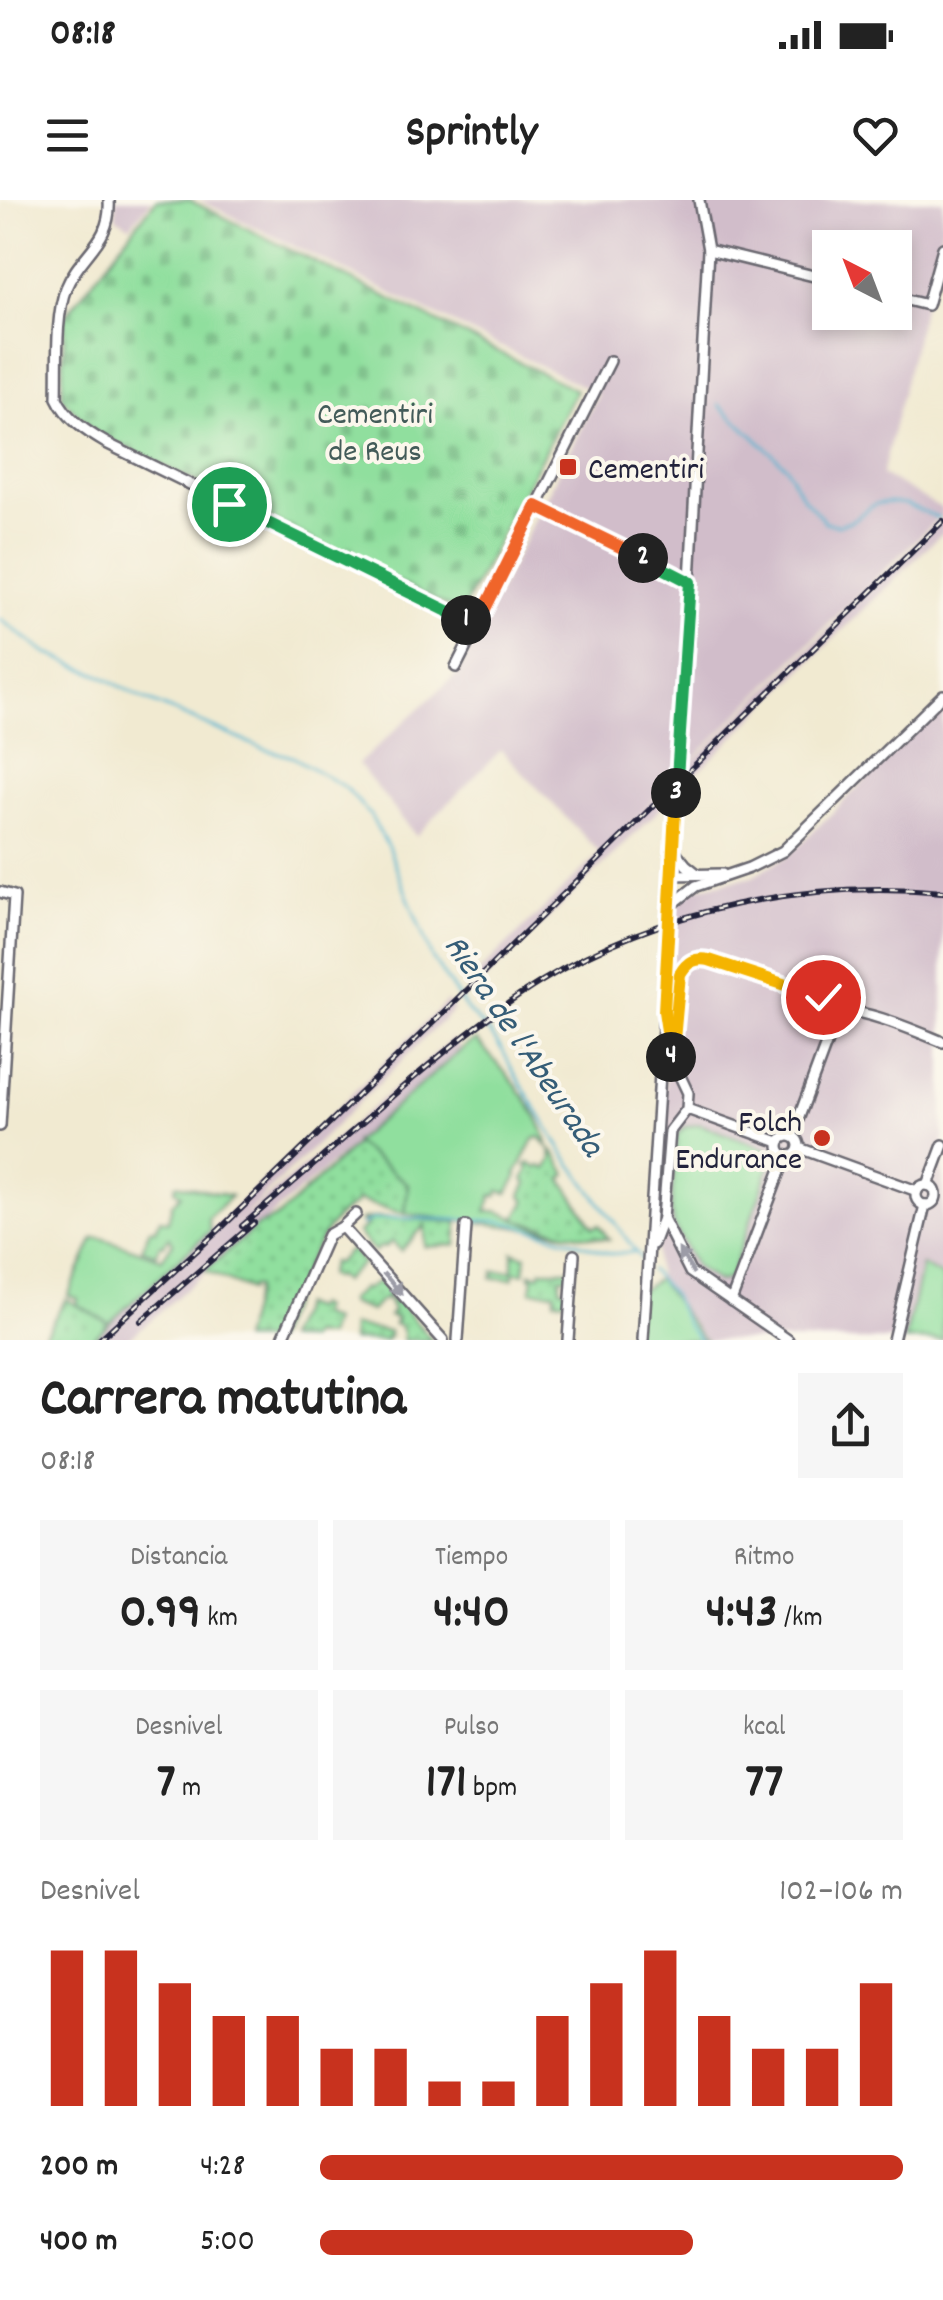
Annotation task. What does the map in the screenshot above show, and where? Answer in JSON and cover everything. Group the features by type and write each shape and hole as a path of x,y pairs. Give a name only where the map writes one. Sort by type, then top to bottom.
{"street":[{"path":"110,200 111,220 66,288 60,308 57,398 62,407 88,433 106,443 477,625"},
{"path":"643,1340 708,250 700,200"},
{"path":"912,301 928,305 943,248"},
{"path":"708,250 812,276"},
{"path":"456,666 610,361"},
{"path":"536,506 690,582"},
{"path":"670,906 696,886 767,861 783,851 943,695"},
{"path":"673,849 696,873"},
{"path":"672,877 730,874"},
{"path":"672,877 696,886"},
{"path":"0,892 14,896 5,975 0,1126"},
{"path":"672,1062 680,974 693,960 709,960 823,997 838,1012"},
{"path":"838,1012 849,1010 943,1042"},
{"path":"649,1256 663,1218 670,1131 687,1110 688,1093 672,1062 664,1011"},
{"path":"792,1136 838,1012"},
{"path":"687,1110 779,1142"},
{"path":"792,1136 799,1148 796,1154 786,1156 780,1152 779,1142 792,1136"},
{"path":"928,1186 943,1145"},
{"path":"799,1148 917,1191"},
{"path":"735,1304 786,1156"},
{"path":"928,1186 939,1200 925,1205 917,1200 917,1191 928,1186"},
{"path":"893,1340 925,1205"},
{"path":"282,1340 328,1235 356,1214"},
{"path":"663,1218 690,1272 788,1340"},
{"path":"458,1340 466,1226"},
{"path":"342,1227 443,1340"},
{"path":"568,1340 574,1255"},
{"path":"721,1294 743,1273"}],"shaded area":[{"path":"115,200 152,200 130,226 116,218"},
{"path":"199,200 943,200 943,226 882,475 943,509 943,514 608,844 943,518 943,532 472,993 465,986 600,853 501,750 416,836 358,764 457,674 598,394"},
{"path":"943,704 943,1340 705,1340 658,1279 656,1260 673,933 679,892 752,876 788,856"},
{"path":"447,1001 454,1009 229,1230 452,1039 462,1051 127,1340 92,1340 235,1208"}],"green space":[{"name":"Cementiri de Reus","path":"156,200 189,200 576,390 461,613 95,432 62,398 65,316"},
{"path":"476,1040 529,1104 547,1146 540,1137 534,1139 508,1193 499,1191 497,1196 492,1195 486,1212 498,1211 531,1225 565,1233 405,1214 408,1184 354,1142"},
{"path":"699,1124 767,1149 773,1158 730,1278 718,1282 695,1266 671,1211 677,1135 685,1127"},
{"path":"356,1144 408,1184 405,1214 356,1200 318,1244 275,1340 242,1340 256,1287 251,1286 250,1290 205,1271 257,1226 279,1216"},
{"path":"550,1149 567,1174 562,1179 593,1227 599,1225 609,1239 565,1233 515,1219 526,1201 521,1195 527,1183 526,1165 546,1169 552,1159"},
{"path":"176,1184 231,1196 208,1218 210,1231 109,1323 68,1296 94,1238 162,1259 173,1243 169,1237 156,1254 142,1249 150,1229 156,1230 160,1219 168,1221 172,1204 181,1194 175,1190"},
{"path":"380,1217 458,1222 456,1245 425,1247 425,1225 401,1251 392,1241 375,1252 358,1233 368,1225 361,1220"},
{"path":"351,1249 363,1263 343,1281 328,1275 332,1262 337,1263"},
{"path":"513,1252 526,1256 524,1273 514,1272 513,1279 492,1278 494,1271 513,1271"},
{"path":"922,1265 943,1277 943,1340 905,1340"},
{"path":"541,1270 570,1270 569,1277 560,1277 560,1288 568,1290 568,1300 555,1300 555,1292 531,1291 530,1273 540,1275"},
{"path":"658,1279 705,1340 632,1340 635,1294"},
{"path":"379,1281 389,1292 371,1311 349,1303 363,1288"},
{"path":"389,1297 432,1340 403,1340 400,1326 394,1324 397,1319 389,1316 393,1311"},
{"path":"66,1299 109,1323 92,1340 43,1340"},
{"path":"301,1305 313,1309 316,1305 321,1308 319,1315 332,1321 327,1337 286,1339"},
{"path":"352,1326 389,1331 389,1337 351,1340"}],"waterway":[{"path":"719,405 786,466 801,495 825,522 837,525 851,521 875,504 889,502 939,518"},
{"name":"Riera de l'Abeurada","path":"0,619 44,652 144,699 264,749 293,757 346,788 370,815 388,847 432,958 467,1010 503,1051 564,1154 645,1264"},
{"path":"362,1225 373,1219 399,1218 501,1221 611,1254 634,1252"},
{"name":"Riera de l'Abeurada","path":"650,1270 671,1293 687,1325 700,1340"}],"railway":[{"path":"99,1340 219,1230 450,1006 943,521"},
{"path":"242,1226 467,1034 523,993 587,956 684,918 787,895 839,890 943,892"},
{"path":"141,1321 254,1223"}],"place":[{"name":"Cementiri","path":"568,467"},
{"name":"Folch Endurance","path":"822,1138"}],"route":[{"path":"229,504 477,625 536,506 690,582 664,1011 672,1062 680,974 693,960 702,958 823,997"}]}
